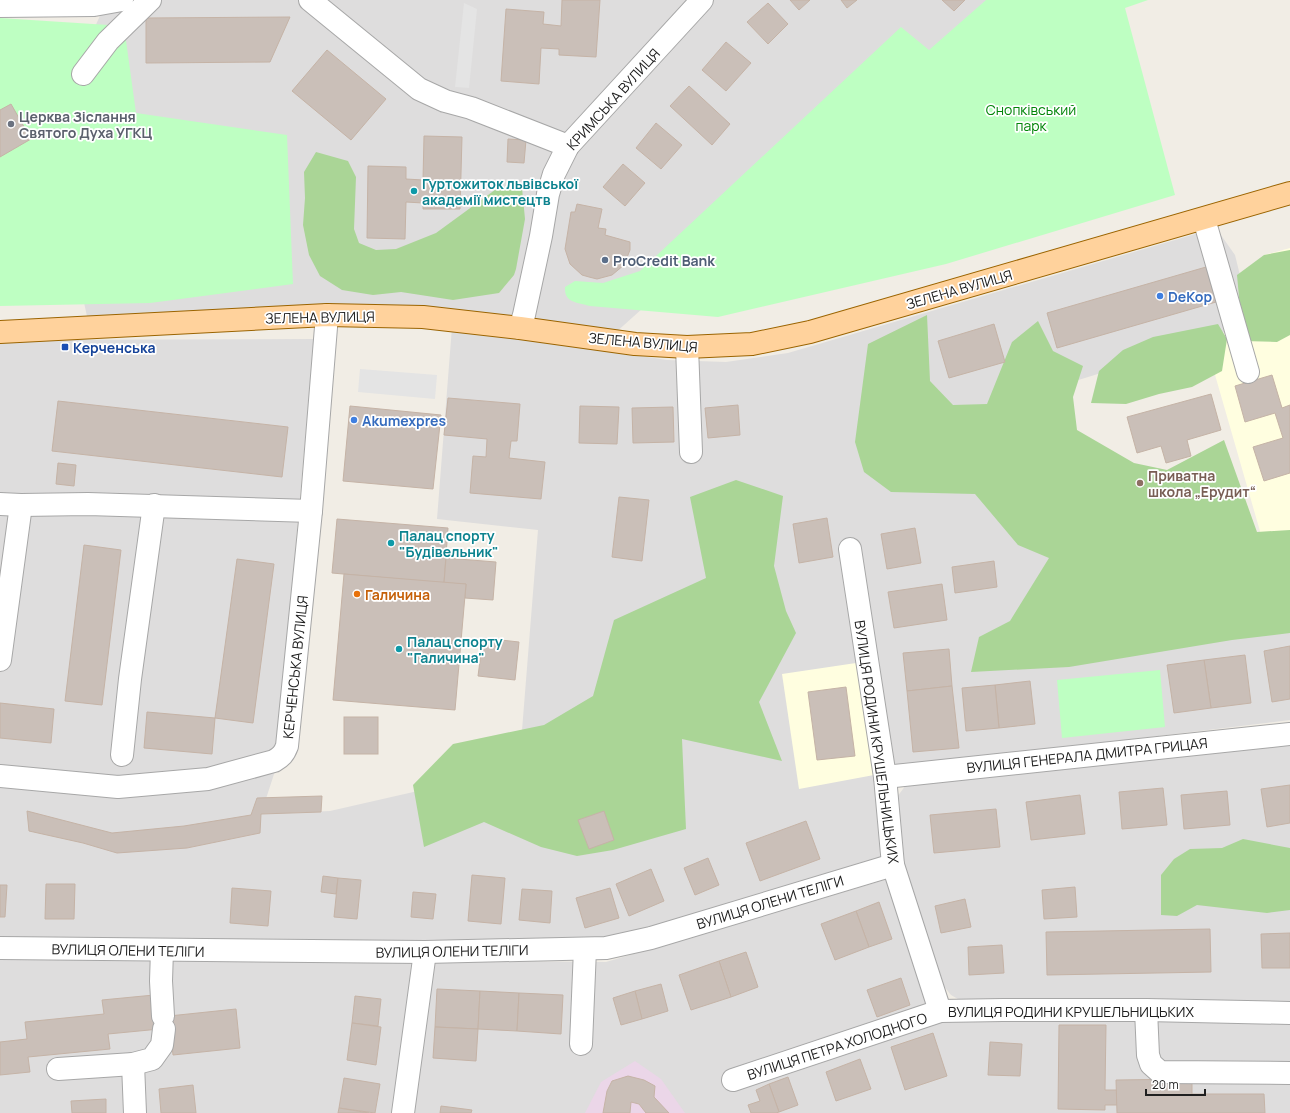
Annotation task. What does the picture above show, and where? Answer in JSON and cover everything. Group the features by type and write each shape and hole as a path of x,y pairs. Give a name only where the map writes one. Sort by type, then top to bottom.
{"main road":[{"name":"ЗЕЛЕНА ВУЛИЦЯ","path":"0,332 327,315 423,317 520,328 635,344 687,347 752,344 810,332 1290,194"}],"street":[{"path":"0,6 94,5 122,0"},
{"path":"83,74 108,41 150,0"},
{"path":"310,0 419,89 445,101 471,108 568,146"},
{"name":"КРИМСЬКА ВУЛИЦЯ","path":"520,328 546,238 548,194 554,174 568,146 702,0"},
{"path":"1204,219 1248,372"},
{"name":"КЕРЧЕНСЬКА ВУЛИЦЯ","path":"0,776 118,787 208,779 274,761 280,758 285,752 287,746 311,511 327,315"},
{"path":"687,347 691,452"},
{"path":"0,660 10,504 154,505 311,511"},
{"path":"122,755 154,505"},
{"name":"ВУЛИЦЯ РОДИНИ КРУШЕЛЬНИЦЬКИХ","path":"850,548 884,777 893,865 940,1011 1146,1010 1290,1013"},
{"name":"ВУЛИЦЯ ГЕНЕРАЛА ДМИТРА ГРИЦАЯ","path":"884,777 1290,734"},
{"name":"ВУЛИЦЯ ОЛЕНИ ТЕЛІГИ","path":"0,948 424,952 606,948 650,938 893,865"},
{"path":"581,1044 585,949"},
{"path":"58,1069 134,1064 152,1059 162,1045 162,950"},
{"path":"403,1113 424,952"},
{"path":"1146,1010 1148,1055 1151,1064 1160,1072 1290,1073"},
{"name":"ВУЛИЦЯ ПЕТРА ХОЛОДНОГО","path":"733,1080 940,1011"},
{"path":"134,1064 135,1113"}],"shaded area":[{"path":"107,0 987,0 614,334 500,319 88,321 80,284 77,67"},
{"path":"464,3 477,9 469,88 455,87"},
{"path":"1216,228 1235,255 1252,324 1204,338 1101,373 1017,399 1290,560 1290,720 879,770 886,858 600,942 0,941 0,340 314,339 276,768 261,814 330,811 519,768 538,530 437,519 452,327 667,360 726,362 788,353"},
{"path":"1290,248 1290,561 1270,566 1205,340 1279,319 1264,255"},
{"path":"360,369 437,375 435,399 358,392"},
{"path":"856,663 874,775 799,789 782,674"},
{"path":"1290,743 1290,1005 965,1003 951,995 934,974 901,877 897,797 906,785"},
{"path":"888,879 936,1018 1290,1021 1290,1113 412,1113 428,960 606,962"},
{"path":"0,953 419,958 398,1113 0,1113"},
{"path":"635,1061 661,1079 685,1113 585,1113 601,1082"}],"green space":[{"name":"Снопківський парк","path":"986,0 1148,0 1125,8 1175,195 946,264 718,317 590,306 569,299 565,292 565,287 575,281 603,283 640,271 901,27 929,50"},
{"path":"0,18 124,26 136,113 287,135 293,284 150,303 0,306"},
{"path":"316,152 348,161 356,177 354,229 359,243 376,250 396,249 436,233 499,187 522,188 525,219 514,275 499,293 453,300 401,292 373,295 342,290 320,276 309,255 303,225 305,198 304,172"},
{"path":"1290,250 1290,335 1277,342 1243,341 1237,275 1264,255"},
{"path":"927,315 930,381 953,405 987,404 1012,342 1038,321 1053,351 1083,366 1073,397 1077,430 1134,463 1167,470 1224,440 1257,532 1290,530 1290,633 1232,640 1069,667 971,672 979,637 1010,621 1049,558 1018,545 975,494 891,492 864,472 855,442 868,344"},
{"path":"1218,324 1227,339 1222,371 1192,387 1159,394 1126,404 1091,403 1099,371 1123,350 1153,337"},
{"path":"736,480 783,496 774,566 786,611 796,633 759,702 782,761 682,739 686,829 613,850 577,856 541,847 484,822 424,847 413,785 453,744 544,725 593,696 614,620 706,578 690,497"},
{"path":"1160,670 1165,727 1062,738 1057,680"},
{"path":"1243,839 1290,848 1290,910 1267,913 1197,905 1177,916 1161,915 1161,875 1174,859 1190,849 1222,848"}],"building":[{"path":"562,0 600,0 596,57 559,55 559,49 541,48 539,84 501,81 506,9 544,12 543,24 561,26"},
{"path":"790,0 810,0 799,10"},
{"path":"841,0 857,0 847,8"},
{"path":"942,0 965,0 954,11"},
{"path":"768,3 788,24 768,44 747,22"},
{"path":"290,17 270,62 146,63 146,18"},
{"path":"726,42 751,63 726,91 702,70"},
{"path":"327,50 386,99 351,140 292,91"},
{"path":"689,86 730,124 712,145 670,106"},
{"name":"Церква Зіслання Святого Духа УГКЦ","path":"11,104 31,139 0,157 0,110"},
{"path":"656,123 682,145 661,169 636,148"},
{"name":"Гуртожиток львівської академії мистецтв","path":"424,136 462,137 460,209 423,209 423,203 406,202 405,239 367,238 368,166 406,167 406,179 423,180"},
{"path":"508,139 526,140 524,163 507,162"},
{"path":"623,164 645,183 625,206 603,187"},
{"path":"577,204 602,209 598,228 606,229 605,235 630,242 630,250 624,265 612,275 597,279 589,277 582,275 570,264 565,249 571,212 575,212"},
{"path":"1206,267 1216,302 1057,348 1047,313"},
{"path":"994,324 1005,362 949,378 938,341"},
{"path":"1272,375 1282,408 1290,405 1290,473 1264,481 1253,447 1283,438 1275,413 1245,422 1235,386"},
{"path":"1211,394 1221,430 1187,440 1191,456 1166,463 1161,446 1137,453 1127,417"},
{"path":"448,398 520,404 517,441 511,441 509,458 545,462 541,499 470,493 473,456 486,457 487,439 444,435"},
{"path":"58,401 288,427 282,477 52,451"},
{"path":"738,405 740,435 708,438 705,408"},
{"path":"350,406 441,415 433,489 343,481"},
{"path":"580,406 619,407 617,444 579,443"},
{"path":"673,407 674,442 633,443 632,408"},
{"path":"58,463 76,465 74,486 56,484"},
{"path":"619,497 649,500 642,561 612,557"},
{"path":"827,518 833,557 799,563 793,524"},
{"name":"Палац спорту \"Будівельник\"","path":"337,519 448,528 444,583 332,573"},
{"path":"915,528 921,563 887,569 881,534"},
{"path":"84,545 121,550 102,705 65,701"},
{"path":"446,558 496,562 493,600 465,598 466,584 444,583"},
{"path":"237,559 274,564 253,723 215,718"},
{"path":"994,561 997,587 955,593 952,567"},
{"name":"Палац спорту \"Галичина\"","path":"344,574 466,584 455,710 333,700"},
{"path":"942,584 947,620 894,628 888,592"},
{"path":"483,638 519,642 515,680 478,676"},
{"path":"1290,646 1290,699 1272,702 1264,651"},
{"path":"949,649 952,686 907,691 903,653"},
{"path":"1245,655 1251,703 1211,708 1204,660"},
{"path":"1204,660 1211,708 1174,713 1167,665"},
{"path":"1030,681 1035,724 999,728 995,685"},
{"path":"995,685 999,728 966,731 962,688"},
{"path":"952,686 959,748 913,752 907,691"},
{"path":"846,687 855,756 817,760 808,692"},
{"path":"0,703 54,709 51,743 0,738"},
{"path":"147,712 215,718 212,754 144,748"},
{"path":"344,717 378,717 378,754 344,754"},
{"path":"1290,785 1290,823 1267,827 1261,789"},
{"path":"1163,788 1167,825 1122,829 1119,792"},
{"path":"1227,791 1230,825 1184,829 1181,795"},
{"path":"1080,795 1085,834 1031,840 1026,802"},
{"path":"322,796 321,812 261,814 260,833 187,848 117,853 83,843 29,831 27,811 112,833 184,826 251,815 257,798"},
{"path":"996,809 1000,847 934,853 930,815"},
{"path":"604,811 614,840 589,849 578,820"},
{"path":"806,821 820,859 760,881 746,843"},
{"path":"708,858 719,885 695,895 684,868"},
{"path":"651,869 664,901 629,916 616,884"},
{"path":"472,875 505,878 501,924 468,921"},
{"path":"323,876 338,878 336,894 321,892"},
{"path":"338,878 361,880 357,919 334,917"},
{"path":"46,884 75,884 74,919 45,919"},
{"path":"0,885 7,885 5,917 0,917"},
{"path":"1075,887 1077,917 1044,919 1042,890"},
{"path":"232,888 271,891 268,926 230,923"},
{"path":"610,888 619,918 585,928 576,898"},
{"path":"522,889 552,891 550,923 519,920"},
{"path":"413,892 436,894 433,919 411,917"},
{"path":"965,899 971,927 941,933 935,906"},
{"path":"879,902 892,939 869,947 856,911"},
{"path":"856,911 869,947 835,960 821,924"},
{"path":"1210,929 1211,972 1047,975 1046,932"},
{"path":"1290,933 1290,968 1262,968 1261,934"},
{"path":"1002,945 1004,973 969,975 968,947"},
{"path":"746,952 758,987 731,997 719,961"},
{"path":"719,961 731,997 691,1010 679,975"},
{"path":"901,978 910,1005 877,1017 867,990"},
{"path":"661,984 668,1011 642,1019 635,991"},
{"path":"437,989 480,991 478,1029 435,1027"},
{"path":"480,991 519,993 517,1031 478,1029"},
{"path":"635,991 642,1019 621,1025 613,998"},
{"path":"519,993 563,995 561,1034 517,1031"},
{"path":"154,995 170,1028 108,1034 110,1049 28,1057 30,1072 0,1075 0,1042 27,1039 25,1022 104,1014 102,1000"},
{"path":"355,996 381,999 378,1026 352,1023"},
{"path":"236,1009 240,1048 173,1055 169,1016"},
{"path":"352,1023 381,1027 376,1065 347,1060"},
{"path":"1059,1025 1106,1025 1105,1090 1117,1090 1117,1105 1105,1105 1105,1110 1058,1109"},
{"path":"435,1027 478,1029 476,1061 433,1058"},
{"path":"933,1033 947,1076 905,1090 891,1047"},
{"path":"990,1042 1022,1044 1020,1076 988,1075"},
{"path":"860,1059 871,1089 836,1101 826,1072"},
{"path":"628,1076 644,1080 655,1086 654,1097 669,1113 646,1113 639,1104 631,1102 630,1113 603,1113 607,1091 612,1081"},
{"path":"788,1077 798,1105 779,1112 769,1084"},
{"path":"344,1078 380,1084 375,1113 339,1108"},
{"path":"1192,1079 1192,1094 1264,1094 1265,1113 1117,1113 1116,1080"},
{"path":"769,1084 779,1112 751,1113 748,1105 760,1101 756,1090"},
{"path":"193,1085 196,1113 161,1113 159,1089"},
{"path":"106,1099 106,1113 72,1113 71,1101"},
{"path":"441,1106 472,1110 471,1113 440,1113"},
{"path":"339,1108 369,1113 338,1113"}],"place":[{"name":"Церква Зіслання Святого Духа УГКЦ","path":"11,124"},
{"name":"Гуртожиток львівської академії мистецтв","path":"414,191"},
{"name":"ProCredit Bank","path":"605,260"},
{"name":"DeKop","path":"1160,296"},
{"name":"Керченська","path":"65,347"},
{"name":"Akumexpres","path":"354,420"},
{"name":"Приватна школа „Ерудит“","path":"1140,483"},
{"name":"Палац спорту \"Будівельник\"","path":"391,543"},
{"name":"Галичина","path":"357,594"},
{"name":"Палац спорту \"Галичина\"","path":"399,649"}]}
